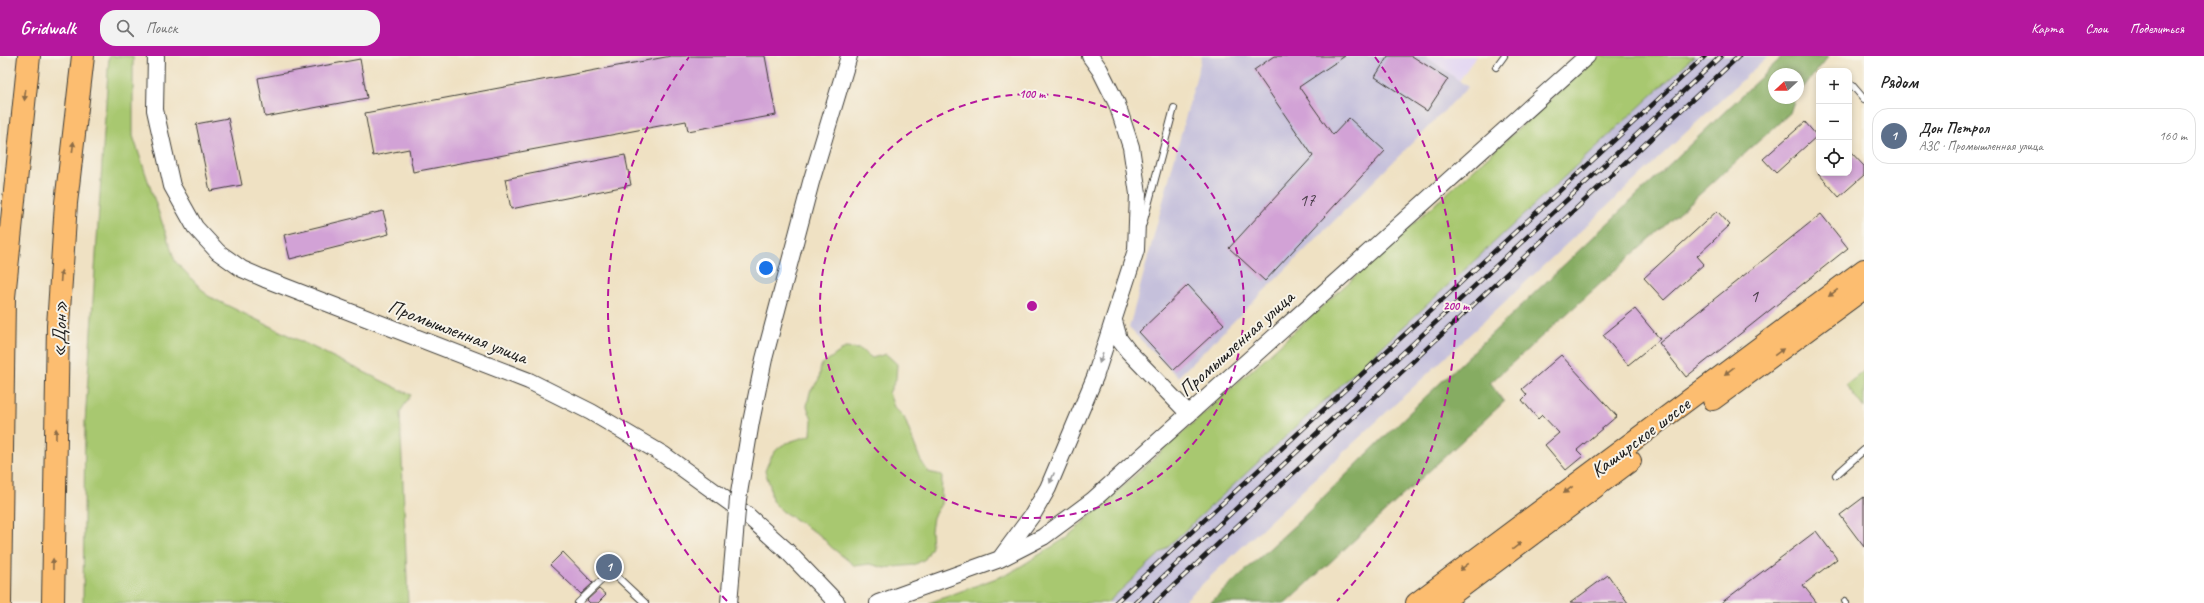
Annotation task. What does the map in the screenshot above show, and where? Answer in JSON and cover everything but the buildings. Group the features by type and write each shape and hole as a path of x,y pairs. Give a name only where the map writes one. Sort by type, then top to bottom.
{"highway":[{"path":"0,603 4,297 29,56"},
{"name":"«Дон»","path":"53,603 58,326 66,203 83,56"}],"main road":[{"name":"Каширское шоссе","path":"1416,603 1864,269"},
{"name":"Каширское шоссе","path":"1441,603 1864,289"}],"street":[{"name":"Промышленная улица","path":"156,56 155,110 172,186 195,228 218,252 242,269 529,381 590,412 664,455 747,515 787,551 837,603"},
{"path":"729,603 738,499 751,422 764,359 811,182 848,56"},
{"path":"1000,559 1033,514 1048,488 1095,377 1136,250 1138,194 1131,147 1117,104 1100,70 1090,56"},
{"name":"Промышленная улица","path":"878,603 1000,559 1059,526 1092,500 1189,414 1587,56"},
{"path":"0,259 4,297"},
{"path":"1114,321 1119,339 1128,352 1189,414"}],"lane":[{"path":"1496,68 1504,56"},
{"path":"1852,85 1864,99"},
{"path":"1136,250 1174,108"},
{"path":"1836,475 1864,450"},
{"path":"578,603 611,570 645,603"}],"shaded area":[{"path":"1202,56 1425,56 1468,87 1178,377 1129,328"},
{"path":"1425,56 1476,56 1459,81"},
{"path":"1694,56 1768,56 1182,603 1107,603"}],"green space":[{"path":"109,56 133,56 133,136 175,261 208,296 411,395 400,412 408,603 83,603 85,423"},
{"path":"1599,56 1694,56 1107,603 929,603 1010,573 1066,538"},
{"path":"1783,56 1829,56 1819,68 1816,68 1816,72 1804,87 1804,68 1770,68"},
{"path":"1768,70 1768,104 1793,104 1790,113 1490,383 1504,402 1286,603 1210,603 1295,525 1416,406"},
{"path":"845,348 860,349 872,358 886,354 897,364 896,379 889,393 894,407 904,417 920,459 928,472 942,475 941,504 933,517 931,531 932,547 925,559 914,565 885,568 870,564 855,566 831,547 821,536 782,511 772,501 770,486 765,471 769,461 777,449 794,440 811,435 812,420 807,406 810,392 819,379 821,365"},
{"path":"1864,371 1864,408 1846,385"}],"railway":[{"path":"1115,603 1705,56"},
{"path":"1135,603 1721,56"},
{"path":"1155,603 1739,56"}],"place":[{"name":"Дон Петрол","path":"609,567"}]}
